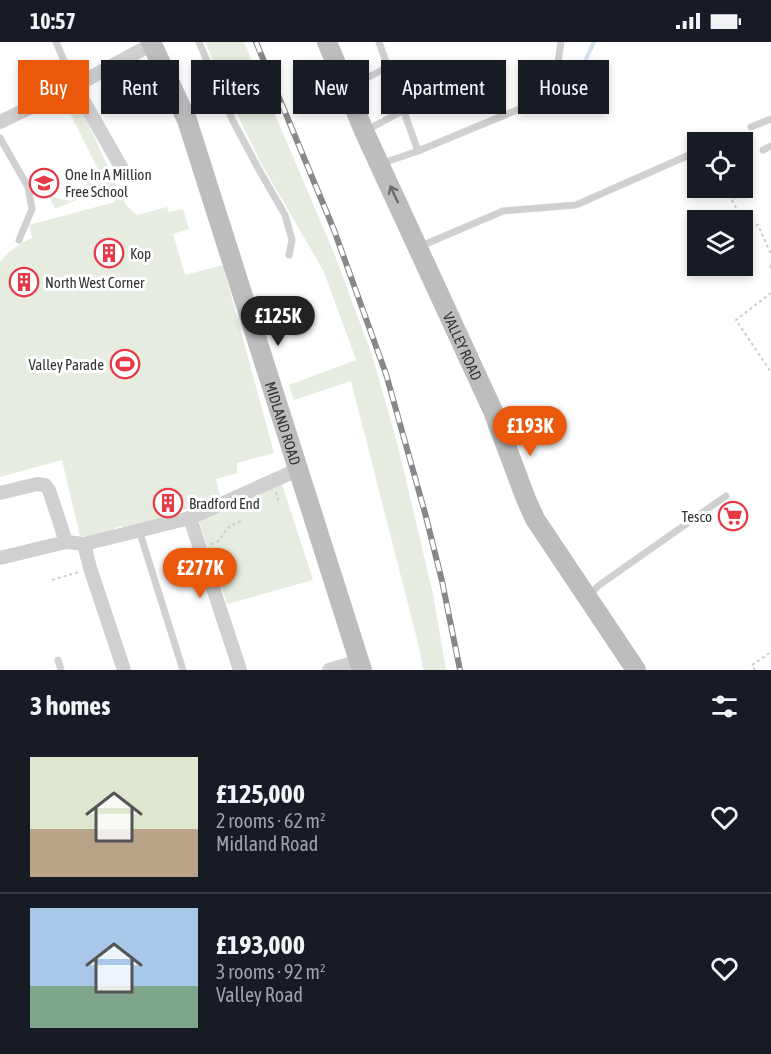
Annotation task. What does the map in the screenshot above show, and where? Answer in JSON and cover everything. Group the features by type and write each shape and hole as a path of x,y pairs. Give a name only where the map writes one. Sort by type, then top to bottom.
{"street":[{"name":"VALLEY ROAD","path":"327,42 335,60"},
{"path":"89,78 151,43"},
{"name":"MIDLAND ROAD","path":"151,43 187,120 360,666"},
{"path":"89,111 125,174"},
{"path":"0,122 18,113"},
{"name":"VALLEY ROAD","path":"357,114 493,411 535,519 636,670"},
{"path":"0,558 66,542 84,544 190,518 297,470"},
{"path":"0,493 37,484 45,485 49,490 66,542"},
{"path":"190,518 240,670"},
{"path":"84,544 124,670"},
{"path":"329,670 360,666"}],"lane":[{"path":"56,42 64,60"},
{"path":"199,42 233,121 285,215 292,240 289,255"},
{"path":"379,42 385,60"},
{"path":"380,164 418,151 553,94 561,42"},
{"path":"364,131 396,114"},
{"path":"405,114 418,151"},
{"path":"751,127 771,119"},
{"path":"0,138 28,187 32,209 19,240"},
{"path":"763,150 771,147"},
{"path":"418,247 502,211 576,205 687,156"},
{"path":"587,598 598,586 726,496"},
{"path":"139,530 183,670"},
{"path":"58,660 61,670"}],"path":[{"path":"753,226 758,225 771,254"},
{"path":"771,265 771,269"},
{"path":"771,293 736,320 771,372"},
{"path":"200,547 219,541 227,528 242,521"},
{"path":"52,580 90,568"},
{"path":"755,670 753,665 771,652"}],"shaded area":[{"path":"205,42 244,42 252,60 213,60"},
{"name":"Valley Parade","path":"70,114 84,114 126,205 137,215 167,207 169,212 183,209 189,229 173,234 185,275 223,265 274,453 237,463 237,473 216,479 221,499 169,514 169,518 136,527 132,524 133,528 124,531 122,526 113,529 114,532 95,537 80,536 62,460 0,477 0,262 14,248 32,238 29,225 115,202 109,189 105,188 55,209 49,196 71,201 99,171"},
{"path":"237,114 275,114 334,253 372,355 398,446 433,594 446,670 423,670 351,381 294,400 289,385 356,360 324,272 261,163"},
{"path":"282,484 313,580 227,604 198,518"}],"waterway":[{"path":"586,60 594,42"}],"railway":[{"path":"256,42 334,230 386,374 425,513 460,670"}],"place":[{"name":"One In A Million Free School","path":"44,183"},
{"name":"Kop","path":"109,253"},
{"name":"North West Corner","path":"24,282"},
{"name":"Valley Parade","path":"125,364"},
{"name":"Bradford End","path":"168,503"},
{"name":"Tesco","path":"733,516"}]}
